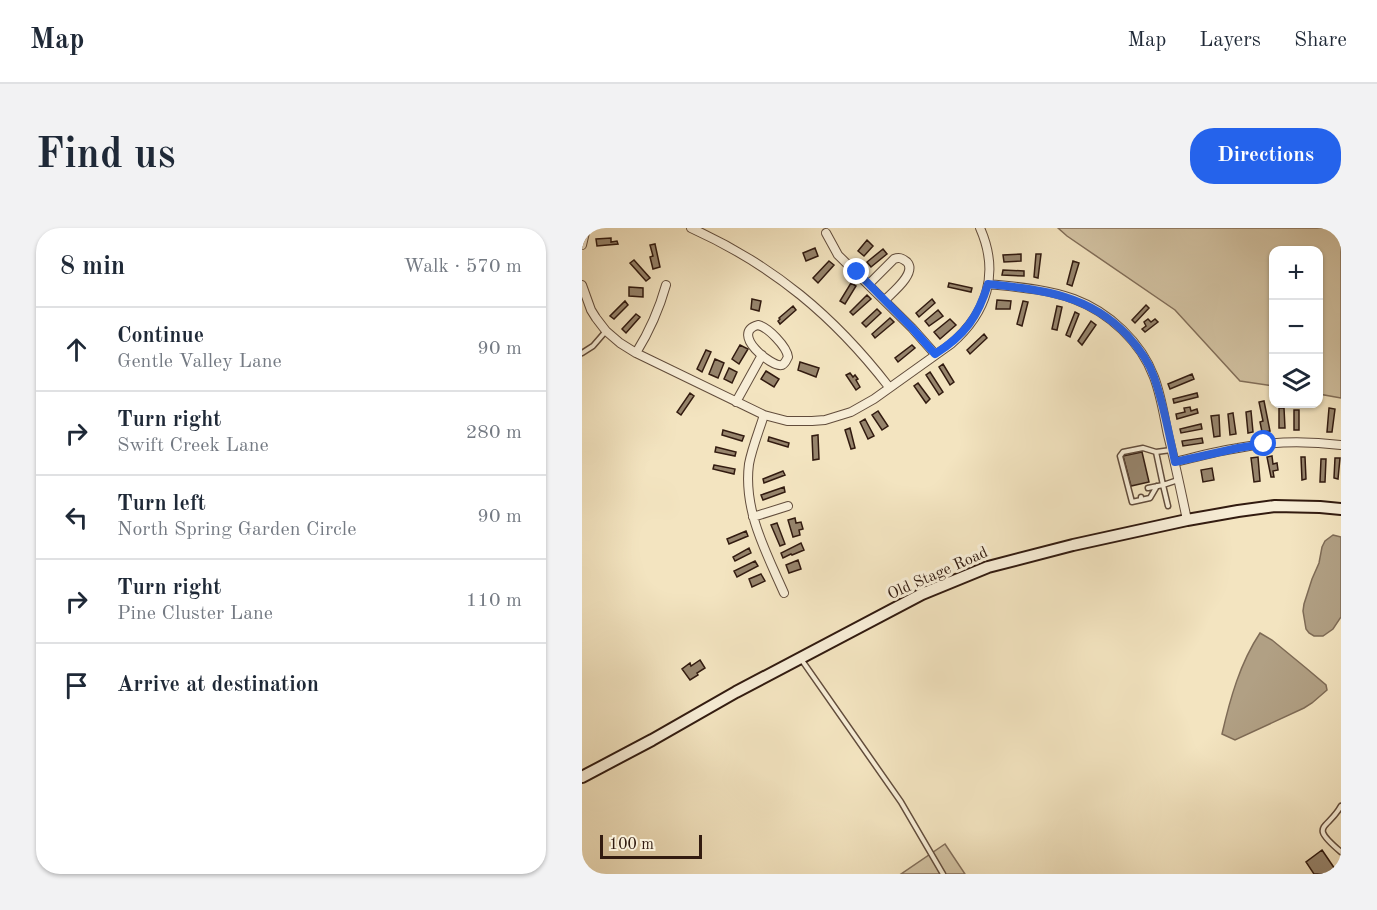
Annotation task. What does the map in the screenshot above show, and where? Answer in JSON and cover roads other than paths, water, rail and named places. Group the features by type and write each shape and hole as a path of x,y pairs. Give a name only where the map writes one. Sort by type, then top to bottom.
{"main road":[{"name":"Old Stage Road","path":"582,777 922,594 988,567 1073,545 1238,511 1275,506 1341,509"}],"street":[{"path":"582,245 586,228"},
{"path":"691,228 779,278 816,307 855,345 889,387"},
{"path":"582,285 591,310 606,331 636,353 764,415 787,421 818,420 838,417 862,406 961,335 980,308 988,284 990,261 980,228"},
{"path":"826,233 838,255 885,300 935,354"},
{"path":"869,284 894,259 902,258 908,263 910,268 908,275 885,300"},
{"path":"988,284 1024,288 1067,297 1099,311 1133,341 1154,377 1187,520"},
{"path":"636,353 651,326 666,285"},
{"path":"758,325 763,326 785,347 788,357 784,363 779,365 762,355 747,337 751,327 758,325"},
{"path":"736,402 762,355"},
{"path":"764,415 750,464 749,503 760,538 784,593"},
{"path":"1175,462 1264,444 1305,442 1341,445"},
{"path":"753,518 788,506"}],"lane":[{"path":"582,354 593,346 606,331"},
{"path":"1156,486 1150,498 1141,498 1132,502 1120,456 1123,452 1143,448 1156,452 1172,450"},
{"path":"1156,452 1168,506"},
{"path":"1148,488 1178,480"},
{"path":"801,658 901,802 943,874"},
{"path":"1341,806 1325,824 1323,834 1341,852"}]}
